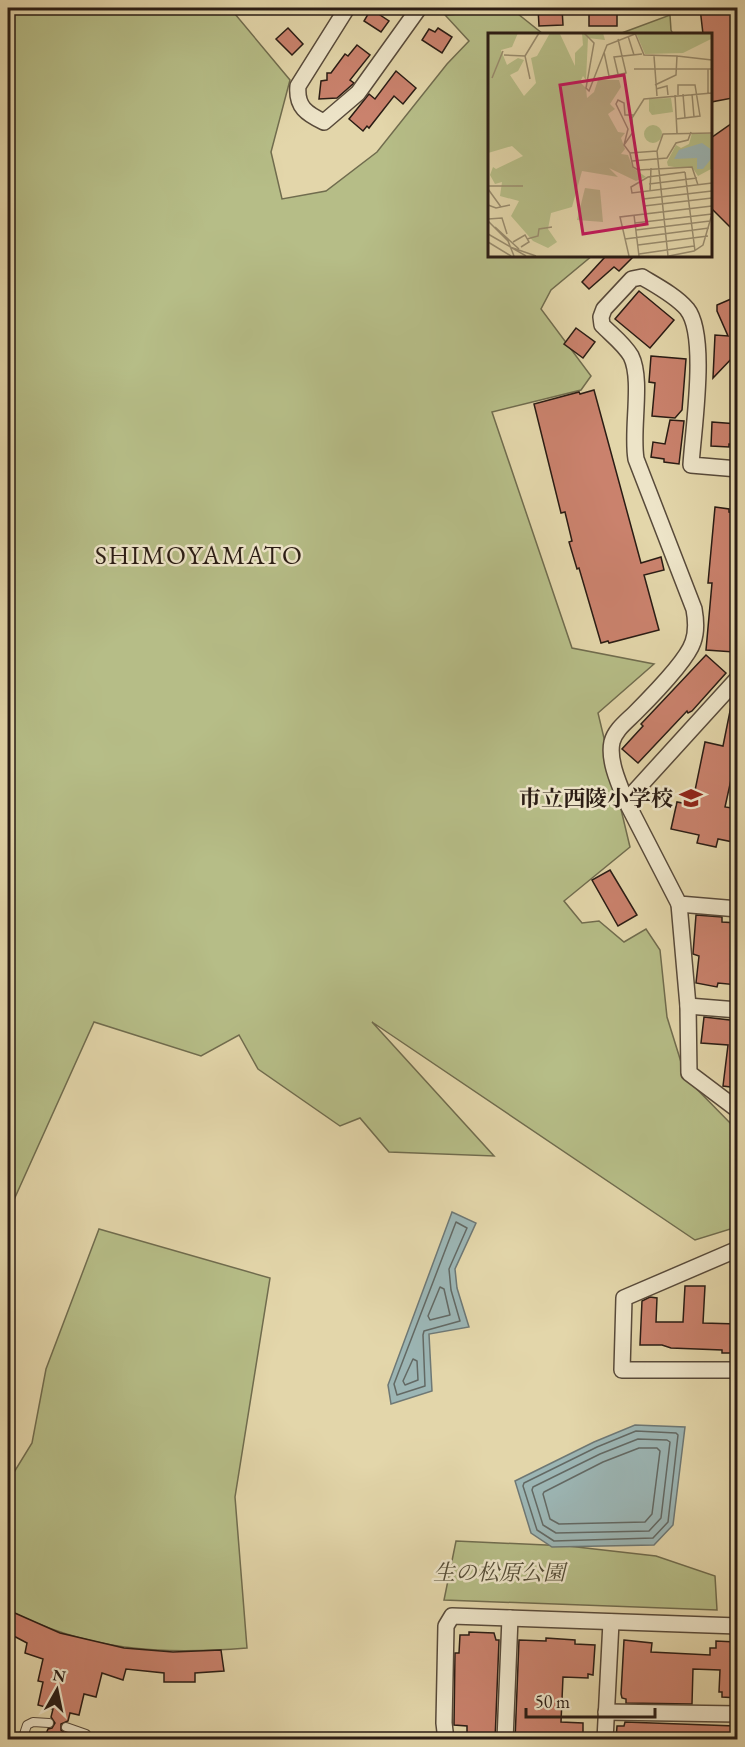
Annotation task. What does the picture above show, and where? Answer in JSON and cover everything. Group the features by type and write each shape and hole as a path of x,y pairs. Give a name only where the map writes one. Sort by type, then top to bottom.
{"street":[{"path":"347,8 298,86 297,96 307,114 324,123 358,93 419,8"},
{"path":"738,469 691,465 698,342 695,321 687,309 666,292 642,277 632,279 603,309 602,325 625,347 632,358 635,371 634,446 636,459 694,609 696,624 694,641 688,652 643,705 617,731 612,743 613,760 626,801 679,904 688,1006 689,1073 738,1110"},
{"path":"626,801 738,678"},
{"path":"679,904 738,909"},
{"path":"688,1006 738,1010"},
{"path":"738,1249 624,1298 622,1370 738,1370"},
{"path":"446,1740 444,1723 446,1626 452,1616 738,1626"},
{"path":"505,1740 510,1618"},
{"path":"605,1740 611,1622"},
{"path":"606,1712 738,1714"}],"lane":[{"path":"22,1740 27,1725 33,1722 49,1723"},
{"path":"66,1727 86,1734 86,1740"}],"green space":[{"path":"8,8 230,8 290,80 271,152 282,199 326,191 377,152 447,64 469,41 445,15 513,10 542,33 488,33 488,256 592,256 551,290 541,309 591,376 581,390 492,412 572,648 654,664 598,713 630,847 564,901 582,923 599,921 624,942 646,929 660,950 667,1017 686,1078 737,1130 737,1227 695,1240 372,1022 494,1156 389,1152 360,1118 340,1126 258,1069 239,1035 201,1056 94,1022 8,1213"},
{"path":"670,15 672,33 622,33"},
{"path":"99,1229 270,1278 235,1497 247,1648 184,1651 124,1647 67,1634 8,1610 8,1482 32,1443 46,1369"},
{"name":"生の松原公園","path":"456,1541 568,1546 656,1556 715,1576 717,1610 444,1600"}],"water":[{"path":"452,1212 476,1223 455,1269 457,1288 469,1327 429,1334 432,1391 391,1404 388,1385"},
{"path":"635,1425 685,1427 673,1525 654,1545 552,1547 531,1533 515,1481 594,1442"}],"building":[{"path":"538,8 562,8 563,25 539,26"},
{"path":"589,8 617,8 617,26 589,26"},
{"path":"700,8 738,8 738,97 712,102 712,33 703,33"},
{"path":"371,9 389,21 381,32 364,21"},
{"path":"288,28 303,44 292,55 276,39"},
{"path":"438,28 452,37 442,53 422,40 429,29 435,32"},
{"path":"357,45 370,55 350,80 354,83 337,98 319,99 321,81 327,80 327,73 331,73 345,54 348,56"},
{"path":"396,71 416,88 403,104 394,96 369,128 367,126 363,131 349,119 369,94 375,99"},
{"path":"738,119 738,235 712,209 712,137"},
{"path":"601,256 634,256 619,271 614,267 589,289 582,282 604,258"},
{"path":"639,291 674,320 650,348 615,319"},
{"path":"738,296 738,357 735,355 713,378 715,335 728,336 717,311 717,305"},
{"path":"576,328 595,342 583,358 564,344"},
{"path":"651,356 686,359 682,410 675,418 652,416 655,383 649,382"},
{"path":"594,390 641,563 661,557 664,570 644,575 659,630 609,643 608,641 601,643 579,568 577,569 569,542 572,541 565,512 561,513 534,404"},
{"path":"670,420 684,421 679,464 651,457 653,442 665,444"},
{"path":"712,422 738,424 738,445 711,446"},
{"path":"715,507 738,513 735,580 738,580 737,619 734,652 706,650 712,583 708,583"},
{"path":"706,655 726,673 692,711 688,713 687,711 638,763 622,749 643,726 641,724"},
{"path":"731,706 738,707 738,748 725,807 738,809 738,843 718,839 716,847 697,843 699,835 671,829 677,802 692,805 705,742 723,746"},
{"path":"610,870 637,915 618,926 592,880"},
{"path":"696,915 722,917 722,922 738,923 738,985 718,983 717,987 696,983 699,956 693,954"},
{"path":"704,1017 738,1021 738,1088 723,1086 728,1045 701,1043"},
{"path":"685,1286 705,1286 703,1323 738,1324 738,1353 640,1345 642,1301 650,1297 657,1298 656,1322 683,1322"},
{"path":"8,1610 60,1633 124,1648 173,1652 221,1650 224,1671 195,1673 195,1682 164,1682 164,1673 126,1669 123,1680 102,1673 96,1697 84,1694 79,1715 70,1713 68,1721 61,1724 61,1730 65,1733 64,1738 46,1734 55,1723 51,1717 53,1709 38,1705 43,1682 38,1681 43,1659 25,1653 27,1643 8,1633"},
{"path":"469,1632 494,1633 496,1640 499,1640 495,1740 467,1740 467,1726 454,1725 455,1653 459,1653 460,1635 469,1635"},
{"path":"546,1638 575,1640 575,1644 595,1645 593,1675 588,1674 588,1678 563,1677 561,1722 583,1723 583,1740 515,1740 519,1640 546,1641"},
{"path":"624,1640 652,1643 651,1652 710,1655 710,1648 716,1648 716,1641 736,1642 738,1698 722,1697 722,1692 719,1692 720,1670 693,1669 692,1704 626,1703 626,1699 622,1698 621,1694"},
{"path":"625,1722 735,1726 734,1740 616,1740 617,1726 624,1726"}],"place":[{"name":"市立西陵小学校","path":"691,798"}],"district":[{"name":"SHIMOYAMATO","path":"199,555"}]}
